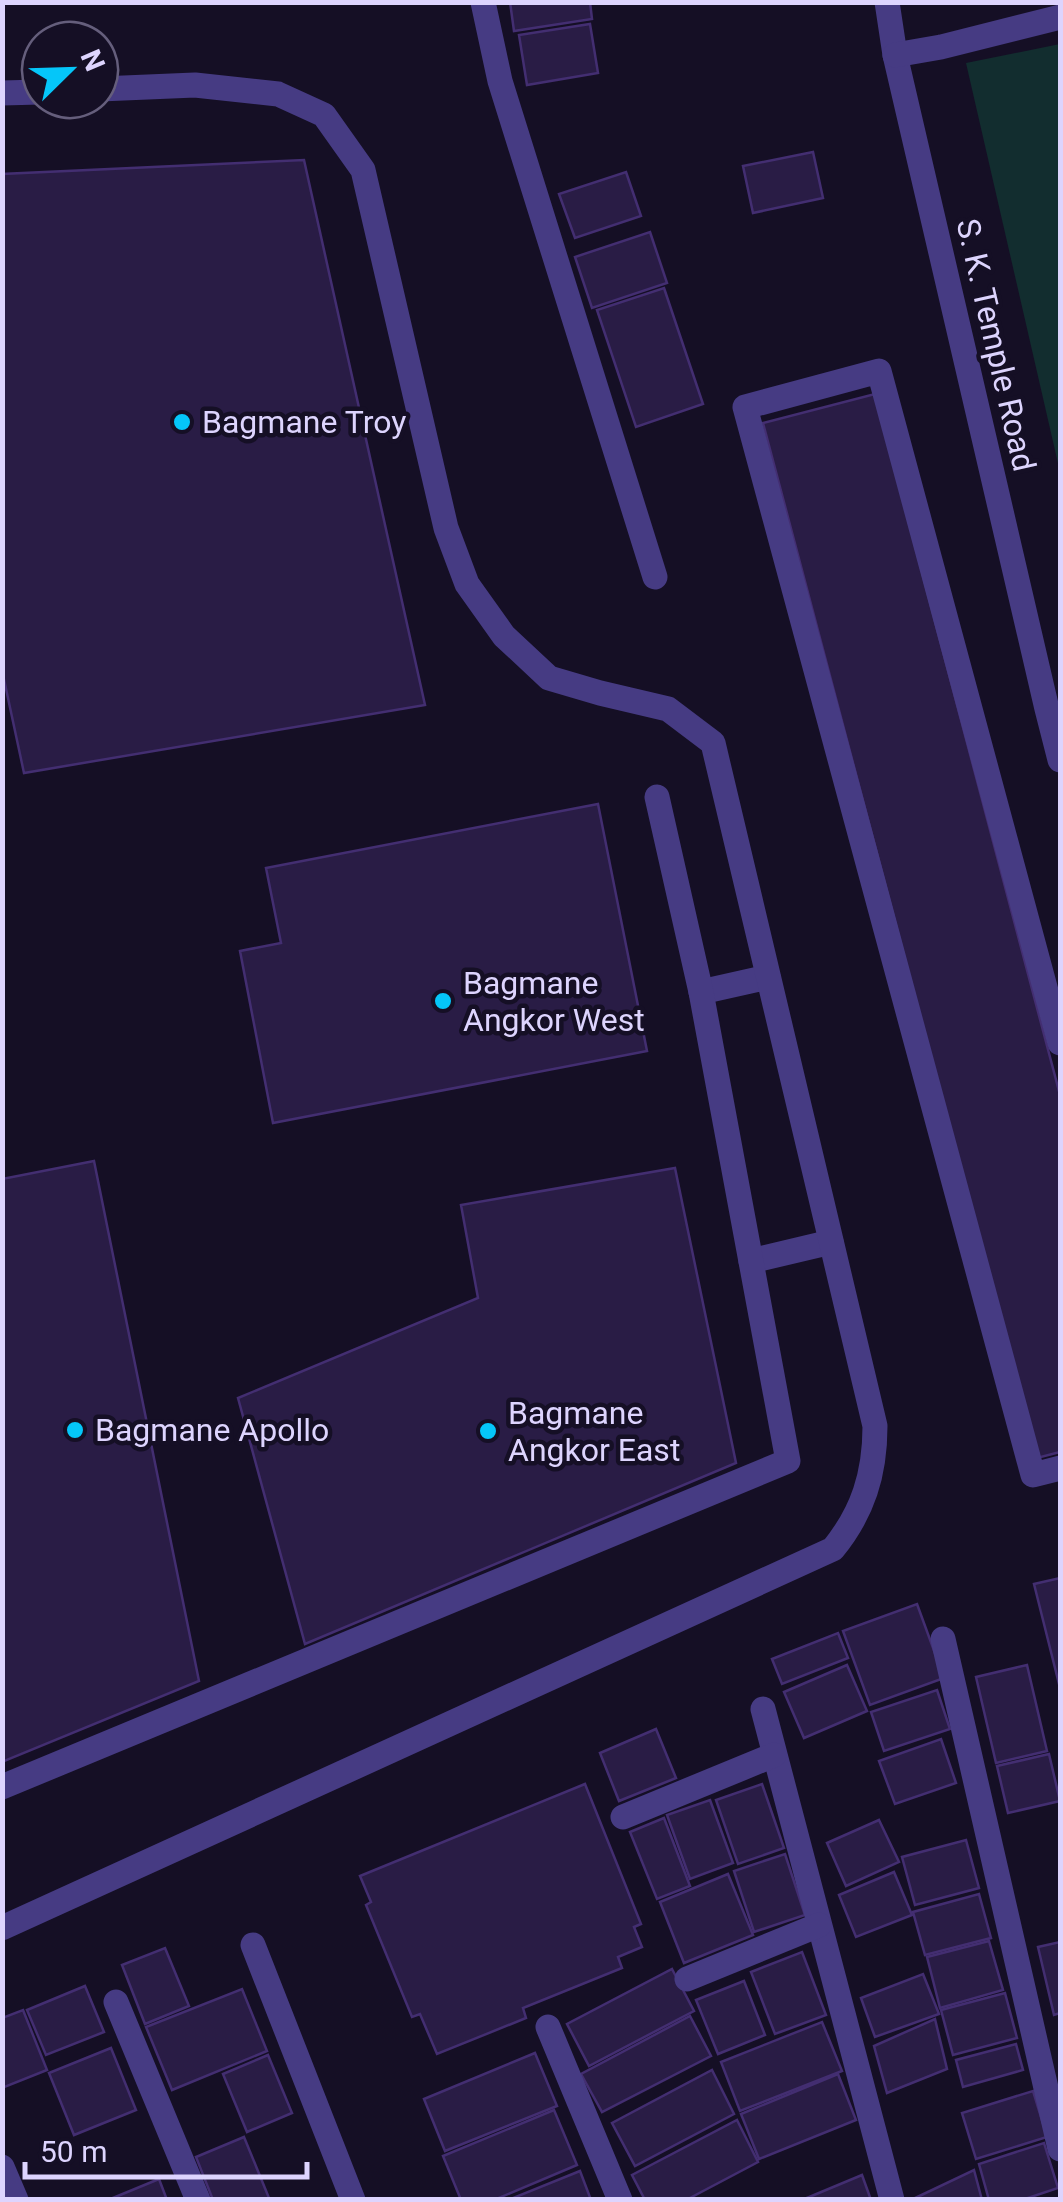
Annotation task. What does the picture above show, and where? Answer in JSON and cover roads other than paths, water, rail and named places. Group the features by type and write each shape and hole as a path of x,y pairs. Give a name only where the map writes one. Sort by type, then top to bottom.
{"street":[{"path":"482,2 506,100 655,577"},
{"name":"S. K. Temple Road","path":"887,2 895,55 1054,707 1060,760"},
{"path":"895,55 1060,17"},
{"path":"2,1928 833,1549 846,1534 864,1498 873,1463 875,1426 713,744 668,709 549,678 504,636 467,584 446,528 363,170 324,116 278,94 195,85 120,88"},
{"path":"1060,1043 880,372 745,407 1032,1475 1060,1468"},
{"path":"2,1787 788,1461 701,992 657,797"},
{"path":"701,992 768,976"},
{"path":"751,1261 831,1242"},
{"path":"943,1639 1060,2149"},
{"path":"762,1710 892,2200"},
{"path":"624,1816 774,1755"},
{"path":"687,1979 820,1925"},
{"path":"253,1945 353,2200"},
{"path":"116,2002 198,2200"},
{"path":"548,2027 620,2200"},
{"path":"2,2168 16,2200"}],"place":[{"name":"Bagmane Troy","path":"182,422"},
{"name":"Bagmane Angkor West","path":"443,1001"},
{"name":"Bagmane Apollo","path":"75,1430"},
{"name":"Bagmane Angkor East","path":"488,1431"}]}
